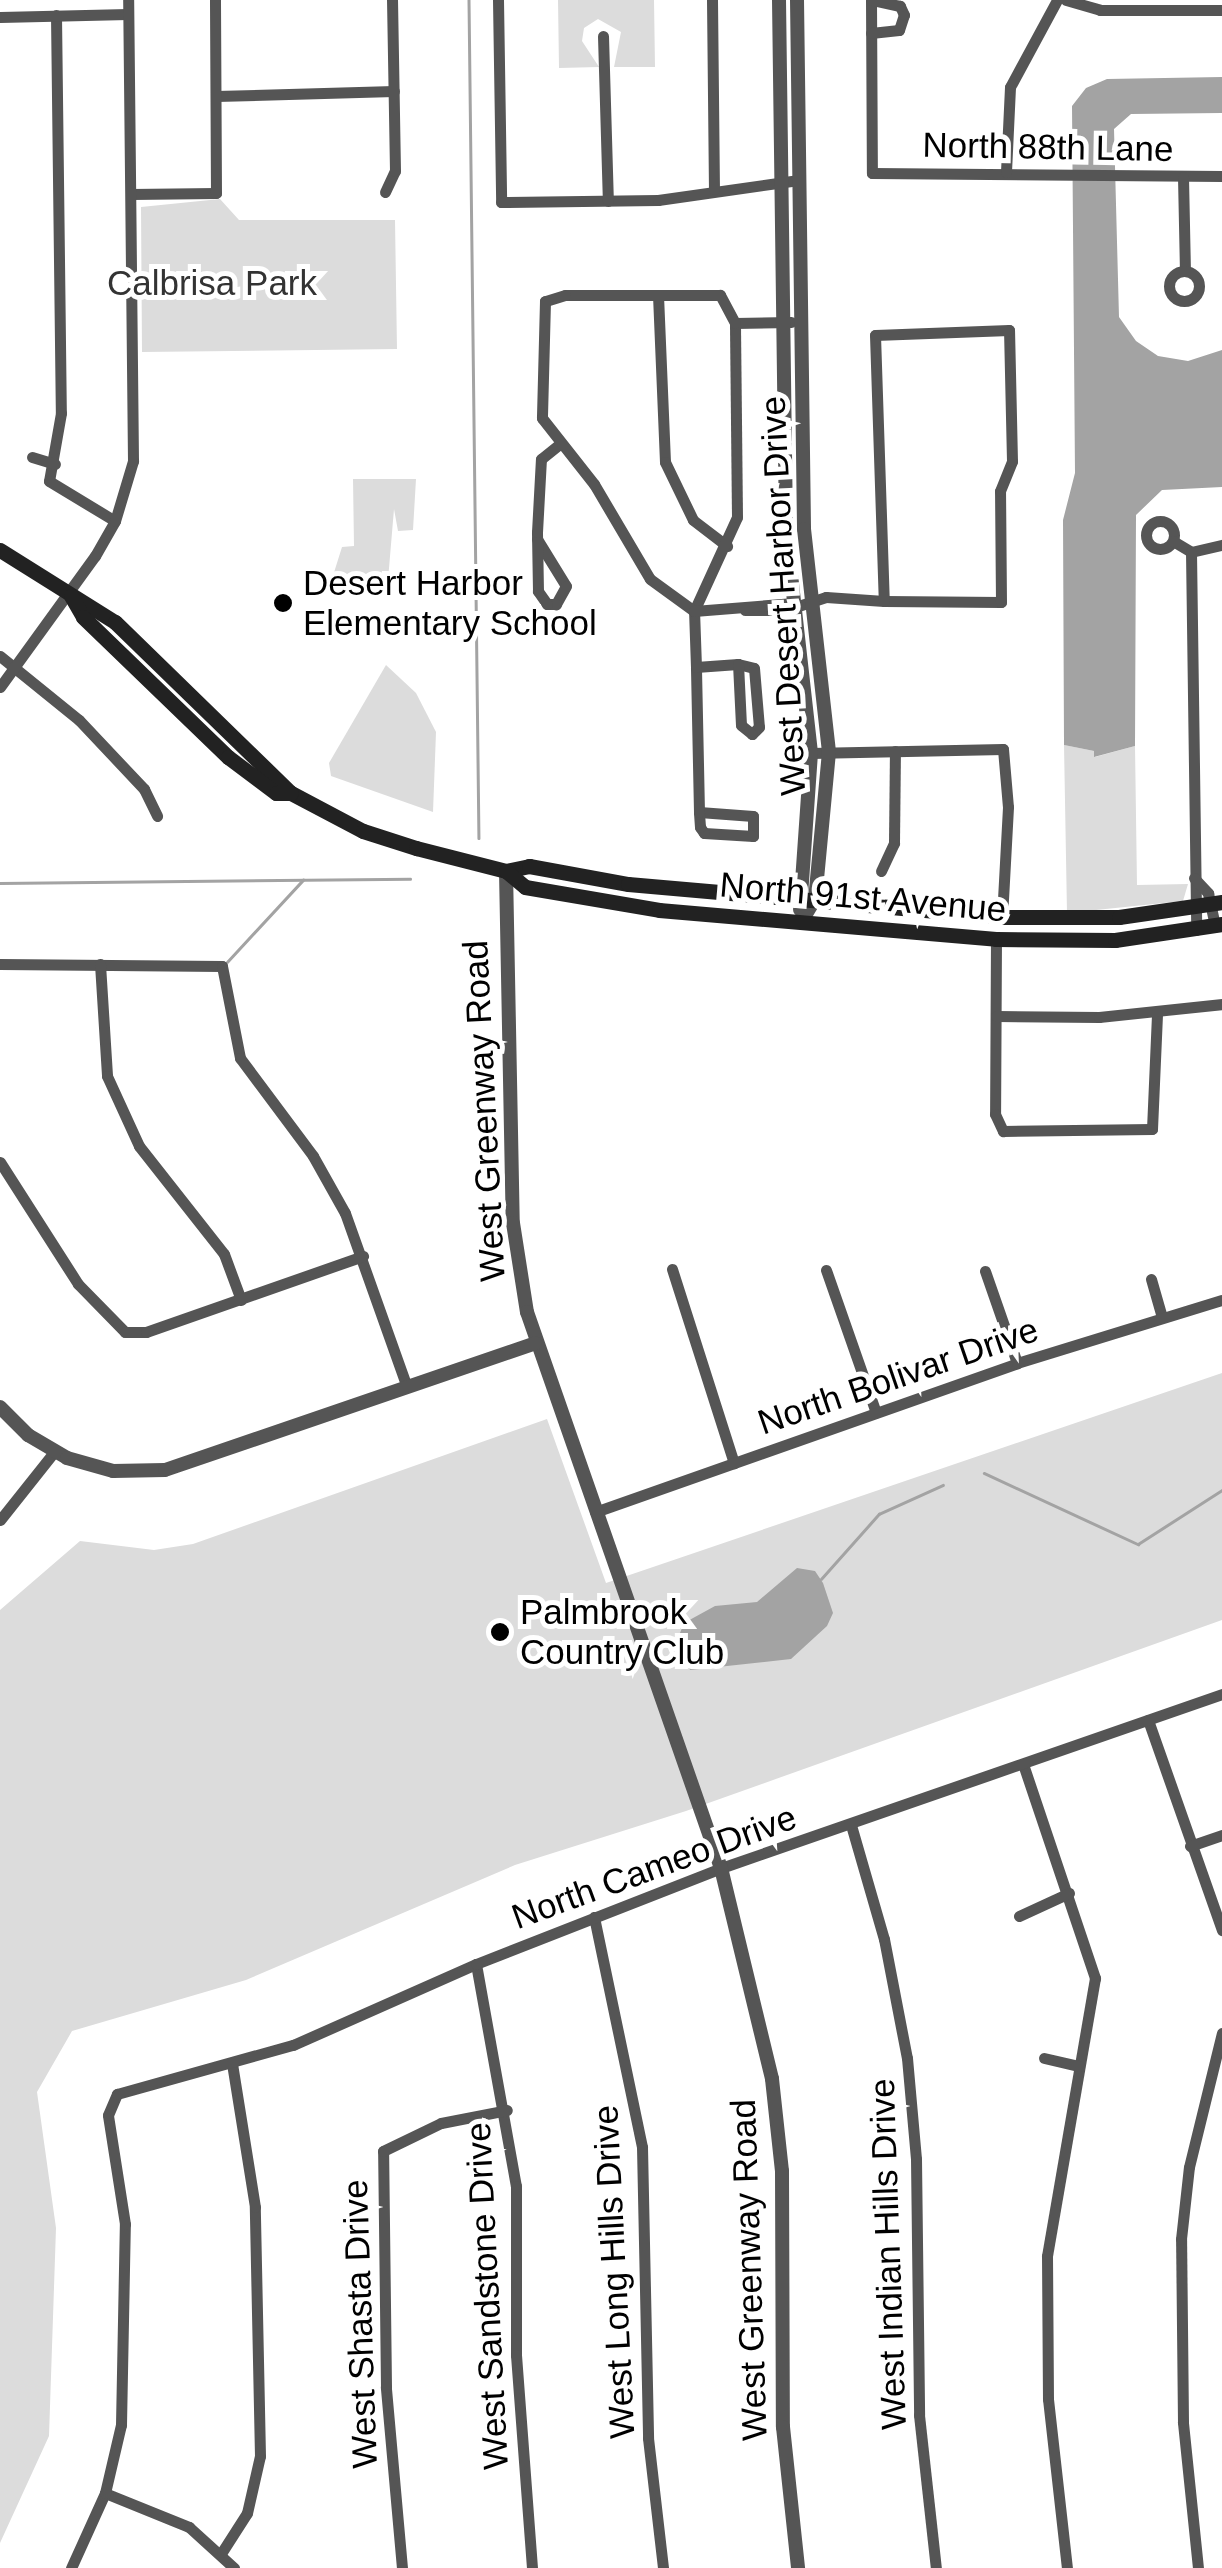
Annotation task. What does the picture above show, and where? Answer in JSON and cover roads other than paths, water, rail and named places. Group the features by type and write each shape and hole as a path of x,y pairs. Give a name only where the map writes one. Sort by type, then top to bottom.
{"main road":[{"name":"North 91st Avenue","path":"0,550 71,596 84,617 203,722 259,782 291,792 363,831 433,853 506,870 529,866 630,884 1002,918 1100,918 1216,903"},
{"name":"North 91st Avenue","path":"506,870 525,887 625,905 996,939 1115,940 1218,925"}],"street":[{"path":"0,687 71,596 115,521 134,461 128,0"},
{"path":"131,194 216,194 214,0"},
{"path":"384,192 395,171 392,0"},
{"path":"498,0 501,202 608,201 799,180"},
{"path":"712,0 714,189"},
{"name":"West Desert Harbor Drive","path":"778,0 786,530 811,754 807,898"},
{"name":"West Desert Harbor Drive","path":"797,0 801,321 812,599 829,752 802,920"},
{"path":"872,0 900,6 904,15 898,30 872,33 872,0"},
{"path":"1006,172 1010,87 1057,0"},
{"path":"1066,0 1100,10 1222,10"},
{"path":"0,16 128,14"},
{"path":"56,15 62,413 49,480 115,521"},
{"name":"North 88th Lane","path":"872,33 872,173 1006,172 1067,178 1222,176"},
{"path":"602,36 608,201"},
{"path":"216,96 394,91"},
{"path":"1183,177 1184,271"},
{"path":"699,812 754,816 753,836 704,833 699,812 694,611 728,546 737,517 735,323 720,296 565,295 545,301 538,399 558,445 594,484 650,580 694,611 772,612 812,599 884,601 1001,602 1000,491 1012,461 1008,330 875,334 884,601"},
{"path":"658,295 665,462 692,520 728,546"},
{"path":"735,323 801,321"},
{"path":"537,539 566,586 556,604 540,599 537,539 542,459 558,445"},
{"path":"32,457 55,464"},
{"path":"1172,541 1191,552 1222,545"},
{"path":"1191,552 1192,908 1196,930"},
{"path":"0,656 16,666 126,769 157,816"},
{"path":"696,666 738,664 754,668 759,727 752,734 741,725 738,664"},
{"path":"811,754 1004,748 1008,807 1002,918"},
{"path":"881,871 894,844 895,751"},
{"name":"West Greenway Road","path":"506,870 513,1223 536,1344 720,1868 772,2080 782,2171 783,2427 798,2568"},
{"path":"1194,878 1216,903 1218,925"},
{"path":"996,939 1000,1128 1152,1130 1157,1013"},
{"path":"0,964 222,966 240,1058 313,1156 364,1256 407,1387"},
{"path":"100,964 106,1076 139,1146 224,1254 241,1300"},
{"path":"996,1016 1157,1013 1222,1004"},
{"path":"0,1162 78,1284 125,1332 241,1300 364,1256"},
{"path":"672,1269 734,1463"},
{"path":"826,1270 876,1413"},
{"path":"985,1270 1017,1363"},
{"path":"1151,1279 1161,1315"},
{"name":"North Bolivar Drive","path":"594,1512 1017,1363 1161,1315 1222,1300"},
{"path":"0,1407 54,1452 112,1471 165,1470 536,1344"},
{"path":"0,1520 54,1452"},
{"name":"North Cameo Drive","path":"106,2493 124,2379 125,2224 110,2101 311,2038 476,1964 720,1868 1222,1694"},
{"path":"1148,1720 1222,1930"},
{"path":"1023,1764 1095,1978 1046,2256 1048,2399 1067,2568"},
{"name":"West Indian Hills Drive","path":"851,1824 884,1938 907,2058 916,2159 919,2415 936,2568"},
{"path":"1190,1846 1222,1835"},
{"path":"1018,1916 1069,1893"},
{"name":"West Long Hills Drive","path":"594,1917 626,2048 642,2147 648,2438 663,2568"},
{"name":"West Sandstone Drive","path":"476,1964 506,2110 516,2186 520,2460 532,2568"},
{"path":"1198,2568 1182,2404 1181,2239 1189,2167 1222,2033"},
{"path":"1044,2058 1079,2066"},
{"path":"222,2552 247,2512 260,2456 255,2207 232,2064"},
{"name":"West Shasta Drive","path":"402,2568 386,2387 383,2150 441,2122 506,2110"},
{"path":"71,2568 106,2493 190,2527 222,2552 234,2568"}],"waterway":[{"path":"469,0 479,838"},
{"path":"0,883 410,879"},
{"path":"227,962 303,880"},
{"path":"984,1473 1138,1544 1222,1490"},
{"path":"821,1579 879,1514 943,1485"}],"place":[{"name":"Desert Harbor Elementary School","path":"283,603"},
{"name":"Palmbrook Country Club","path":"500,1632"}],"park label":[{"name":"Calbrisa Park","path":"212,283"}]}
